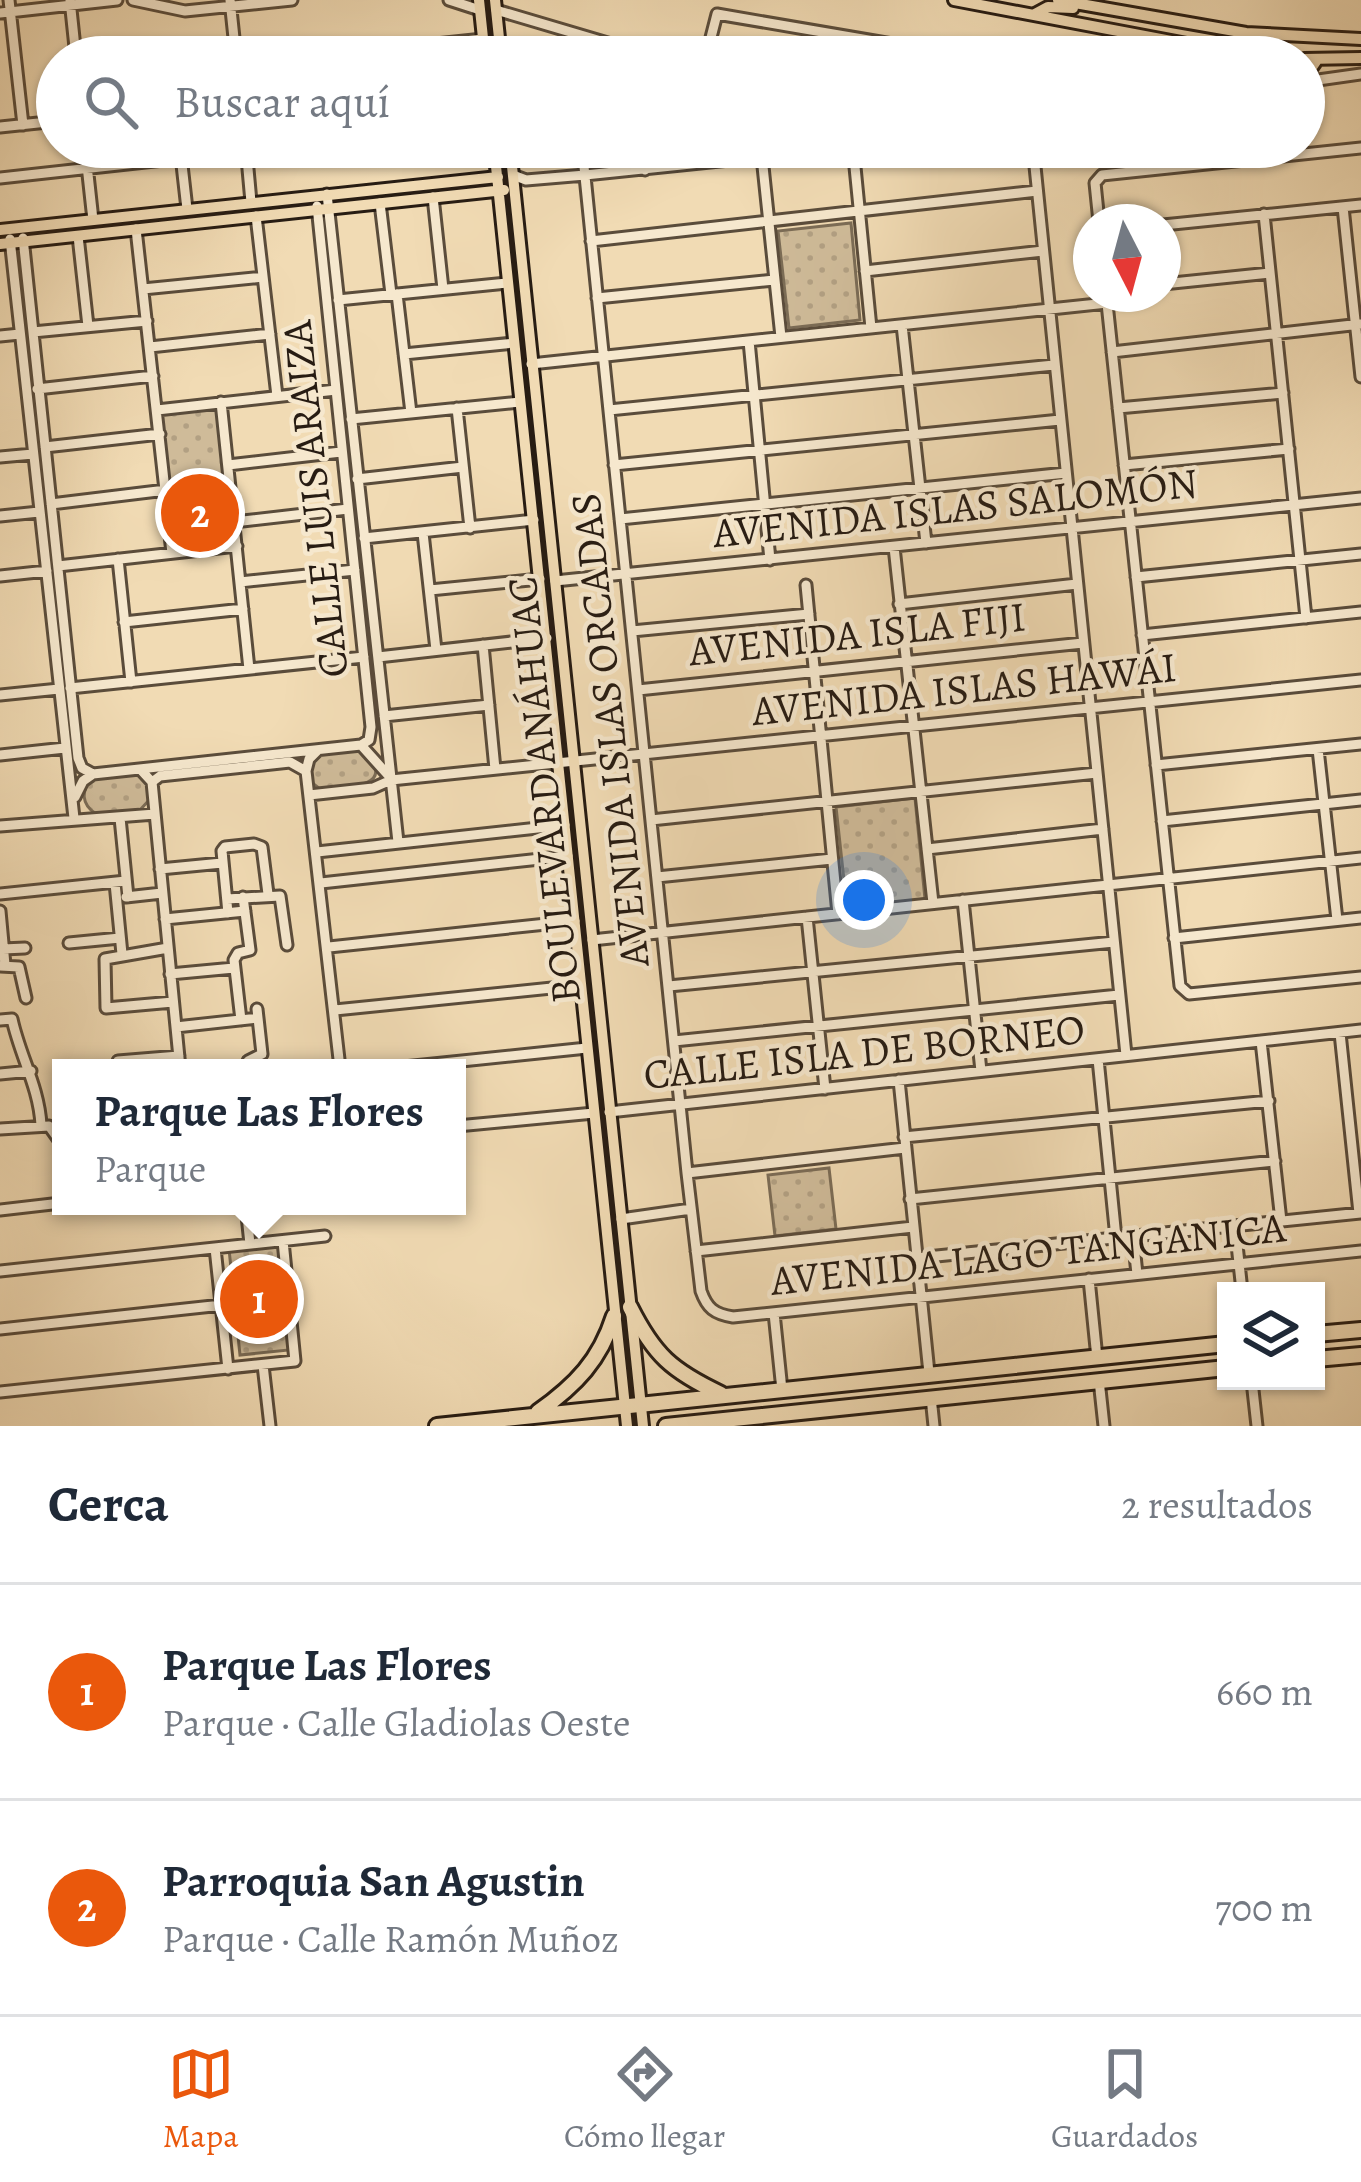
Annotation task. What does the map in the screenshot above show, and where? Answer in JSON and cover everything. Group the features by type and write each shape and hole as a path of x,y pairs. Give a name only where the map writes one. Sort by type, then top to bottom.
{"highway":[{"path":"630,1306 656,1353 693,1381 726,1396"},
{"path":"536,1414 589,1370 605,1345 614,1316"},
{"path":"1325,1333 1361,1330"},
{"path":"437,1426 1217,1345"},
{"path":"1325,1358 1360,1353"},
{"path":"1026,1387 1028,1373 1081,1359"},
{"path":"665,1426 786,1420 931,1397 1217,1369"}],"main road":[{"path":"954,0 1148,36"},
{"path":"1058,0 1246,33 1304,36"},
{"path":"479,5 483,36"},
{"path":"495,5 499,36"},
{"path":"1036,14 1048,8 1100,8"},
{"path":"1325,37 1361,39"},
{"path":"1325,59 1361,58"},
{"name":"BOULEVARD ANÁHUAC","path":"496,168 614,1316 633,1404 644,1426"},
{"name":"BOULEVARD ANÁHUAC","path":"514,168 630,1306 633,1404 627,1426"},
{"path":"11,236 78,236 517,181"},
{"path":"11,236 93,220 251,202 380,203 497,184"}],"street":[{"path":"23,124 6,8 117,0"},
{"path":"134,0 177,11 292,0"},
{"path":"449,0 479,5"},
{"path":"70,3 74,36"},
{"path":"231,3 234,36"},
{"path":"495,5 590,36"},
{"path":"711,36 717,14 836,36"},
{"path":"0,70 17,69"},
{"path":"1325,78 1361,74"},
{"path":"0,127 36,123"},
{"path":"1325,152 1361,148"},
{"path":"0,178 93,168"},
{"path":"183,168 187,209"},
{"path":"248,168 251,202"},
{"name":"AVENIDA ISLAS ORCADAS","path":"584,168 687,1173 706,1305"},
{"path":"517,181 663,168"},
{"path":"763,168 781,338"},
{"path":"856,168 871,328"},
{"path":"1035,168 1126,1055"},
{"path":"1098,204 1096,177 1178,168"},
{"path":"87,169 93,220"},
{"path":"591,241 1037,191"},
{"path":"433,197 443,289"},
{"name":"CALLE LUIS ARAIZA","path":"322,202 338,300 336,390 371,727 369,740 361,745"},
{"name":"CALLE LUIS ARAIZA","path":"322,202 398,842"},
{"path":"380,203 411,413"},
{"path":"1181,223 1361,205"},
{"path":"1343,207 1355,264 1361,377"},
{"path":"1264,214 1306,618"},
{"path":"256,216 277,396"},
{"path":"136,229 172,553"},
{"path":"11,236 33,332 58,566 65,689 79,762 92,774"},
{"path":"11,236 39,512 63,669"},
{"path":"78,236 88,326"},
{"path":"865,271 1043,251"},
{"path":"1181,282 1270,273"},
{"path":"143,289 263,277"},
{"path":"597,298 774,280"},
{"path":"338,300 507,283"},
{"path":"531,364 1073,305"},
{"path":"1108,312 1180,986 1186,993 1361,976"},
{"path":"33,332 147,321"},
{"path":"1112,352 1358,324"},
{"path":"902,325 926,543"},
{"path":"0,336 20,334"},
{"path":"150,347 270,334"},
{"path":"749,341 770,560"},
{"path":"404,354 514,343"},
{"path":"609,410 1054,365"},
{"path":"26,390 153,376"},
{"path":"157,410 336,390"},
{"path":"1118,408 1283,393"},
{"path":"351,419 520,401"},
{"path":"221,403 249,669"},
{"path":"457,408 470,528"},
{"path":"614,465 1060,420"},
{"path":"45,447 160,434"},
{"path":"1124,465 1289,448"},
{"path":"228,465 341,452"},
{"path":"0,457 33,454"},
{"path":"357,479 463,467"},
{"path":"620,519 1066,473"},
{"path":"51,504 166,490"},
{"name":"AVENIDA ISLAS SALOMÓN","path":"555,581 1361,499"},
{"path":"234,522 348,509"},
{"path":"0,516 39,512"},
{"path":"364,538 533,520"},
{"path":"424,532 436,650"},
{"path":"58,566 237,546"},
{"path":"894,547 933,903"},
{"path":"1136,578 1361,554"},
{"path":"118,559 131,682"},
{"path":"240,581 355,570"},
{"path":"0,576 47,571"},
{"path":"430,590 540,579"},
{"path":"899,604 1077,584"},
{"path":"806,585 838,914"},
{"path":"124,622 243,609"},
{"path":"1142,635 1361,612"},
{"path":"632,631 809,614"},
{"path":"361,625 374,623"},
{"path":"379,657 547,638"},
{"name":"AVENIDA ISLA FIJI","path":"638,690 1083,643"},
{"path":"483,645 495,769"},
{"path":"0,695 364,657"},
{"name":"AVENIDA ISLAS HAWÁI","path":"309,795 373,788 391,780 1361,680"},
{"path":"65,689 65,748 74,813"},
{"path":"384,716 489,705"},
{"path":"1156,765 1361,744"},
{"path":"74,813 80,785 92,774 361,745 391,780"},
{"path":"0,755 65,748"},
{"path":"1318,749 1337,920"},
{"path":"318,750 306,771 339,1059"},
{"path":"152,782 160,776 290,762 306,771"},
{"path":"140,769 152,782 180,1059"},
{"path":"651,820 1097,772"},
{"path":"1162,821 1361,800"},
{"path":"0,826 74,813 120,818 155,814"},
{"path":"120,818 122,953"},
{"path":"317,852 565,825"},
{"path":"927,849 1102,829"},
{"path":"228,913 222,862 225,848 260,845 268,894"},
{"path":"321,883 568,856"},
{"path":"657,877 832,859"},
{"path":"592,940 1361,859"},
{"path":"160,869 222,862"},
{"path":"0,894 120,882"},
{"path":"122,898 162,893"},
{"path":"226,899 280,896 287,946"},
{"path":"242,1020 234,968 235,956 250,950 244,897"},
{"path":"963,900 980,1071"},
{"path":"0,910 2,966 17,965 21,970 26,998"},
{"path":"165,919 245,911"},
{"path":"807,917 825,1089"},
{"path":"1174,938 1361,918"},
{"path":"329,947 575,921"},
{"path":"69,943 120,938"},
{"path":"669,986 1114,942"},
{"path":"4,950 26,948"},
{"path":"168,948 104,959 106,1008 173,1002"},
{"path":"170,974 234,968"},
{"path":"335,1010 581,985"},
{"path":"674,1041 1120,994"},
{"path":"176,1027 258,1014 262,1051 257,1059"},
{"path":"6,1020 31,1071 41,1125"},
{"name":"CALLE ISLA DE BORNEO","path":"609,1112 1361,1030"},
{"path":"917,1258 1360,1213 1357,1153 1340,1033"},
{"path":"1261,1041 1281,1220"},
{"path":"466,1061 587,1048"},
{"path":"1098,1059 1116,1238"},
{"path":"0,1074 31,1071"},
{"path":"899,1080 929,1373"},
{"path":"1346,1091 1361,1090"},
{"path":"687,1173 1269,1101"},
{"name":"CALLE ISLA DE BORNEO","path":"466,1125 594,1113"},
{"path":"0,1129 52,1127"},
{"path":"910,1198 1275,1161"},
{"path":"0,1210 52,1204"},
{"path":"621,1219 692,1210"},
{"path":"247,1215 250,1244"},
{"path":"1235,1226 1241,1282"},
{"path":"696,1251 914,1227"},
{"path":"0,1271 325,1236"},
{"path":"1133,1236 1137,1274"},
{"path":"0,1392 296,1361 283,1241"},
{"path":"215,1248 228,1369"},
{"name":"AVENIDA LAGO TANGANICA","path":"706,1305 733,1317 1361,1251"},
{"path":"1089,1279 1097,1358"},
{"path":"0,1329 222,1305"},
{"path":"774,1313 782,1390"},
{"path":"263,1365 270,1426"},
{"path":"1099,1380 1104,1426"},
{"path":"1253,1390 1256,1426"},
{"path":"931,1397 934,1426"}],"shaded area":[{"path":"851,223 860,320 789,328 778,231"},
{"path":"217,405 229,543 173,548 158,413"},
{"path":"360,749 376,771 366,783 320,789 311,782 310,763 321,752"},
{"path":"138,773 148,781 151,798 139,811 96,814 85,802 84,792 92,778"},
{"path":"915,798 925,899 847,908 836,807"},
{"path":"829,1168 836,1229 775,1236 768,1175"},
{"path":"278,1244 289,1350 240,1355 229,1249"}],"place":[{"name":"Parroquia San Agustin","path":"200,513"},
{"name":"Parque Las Flores","path":"259,1299"}]}
